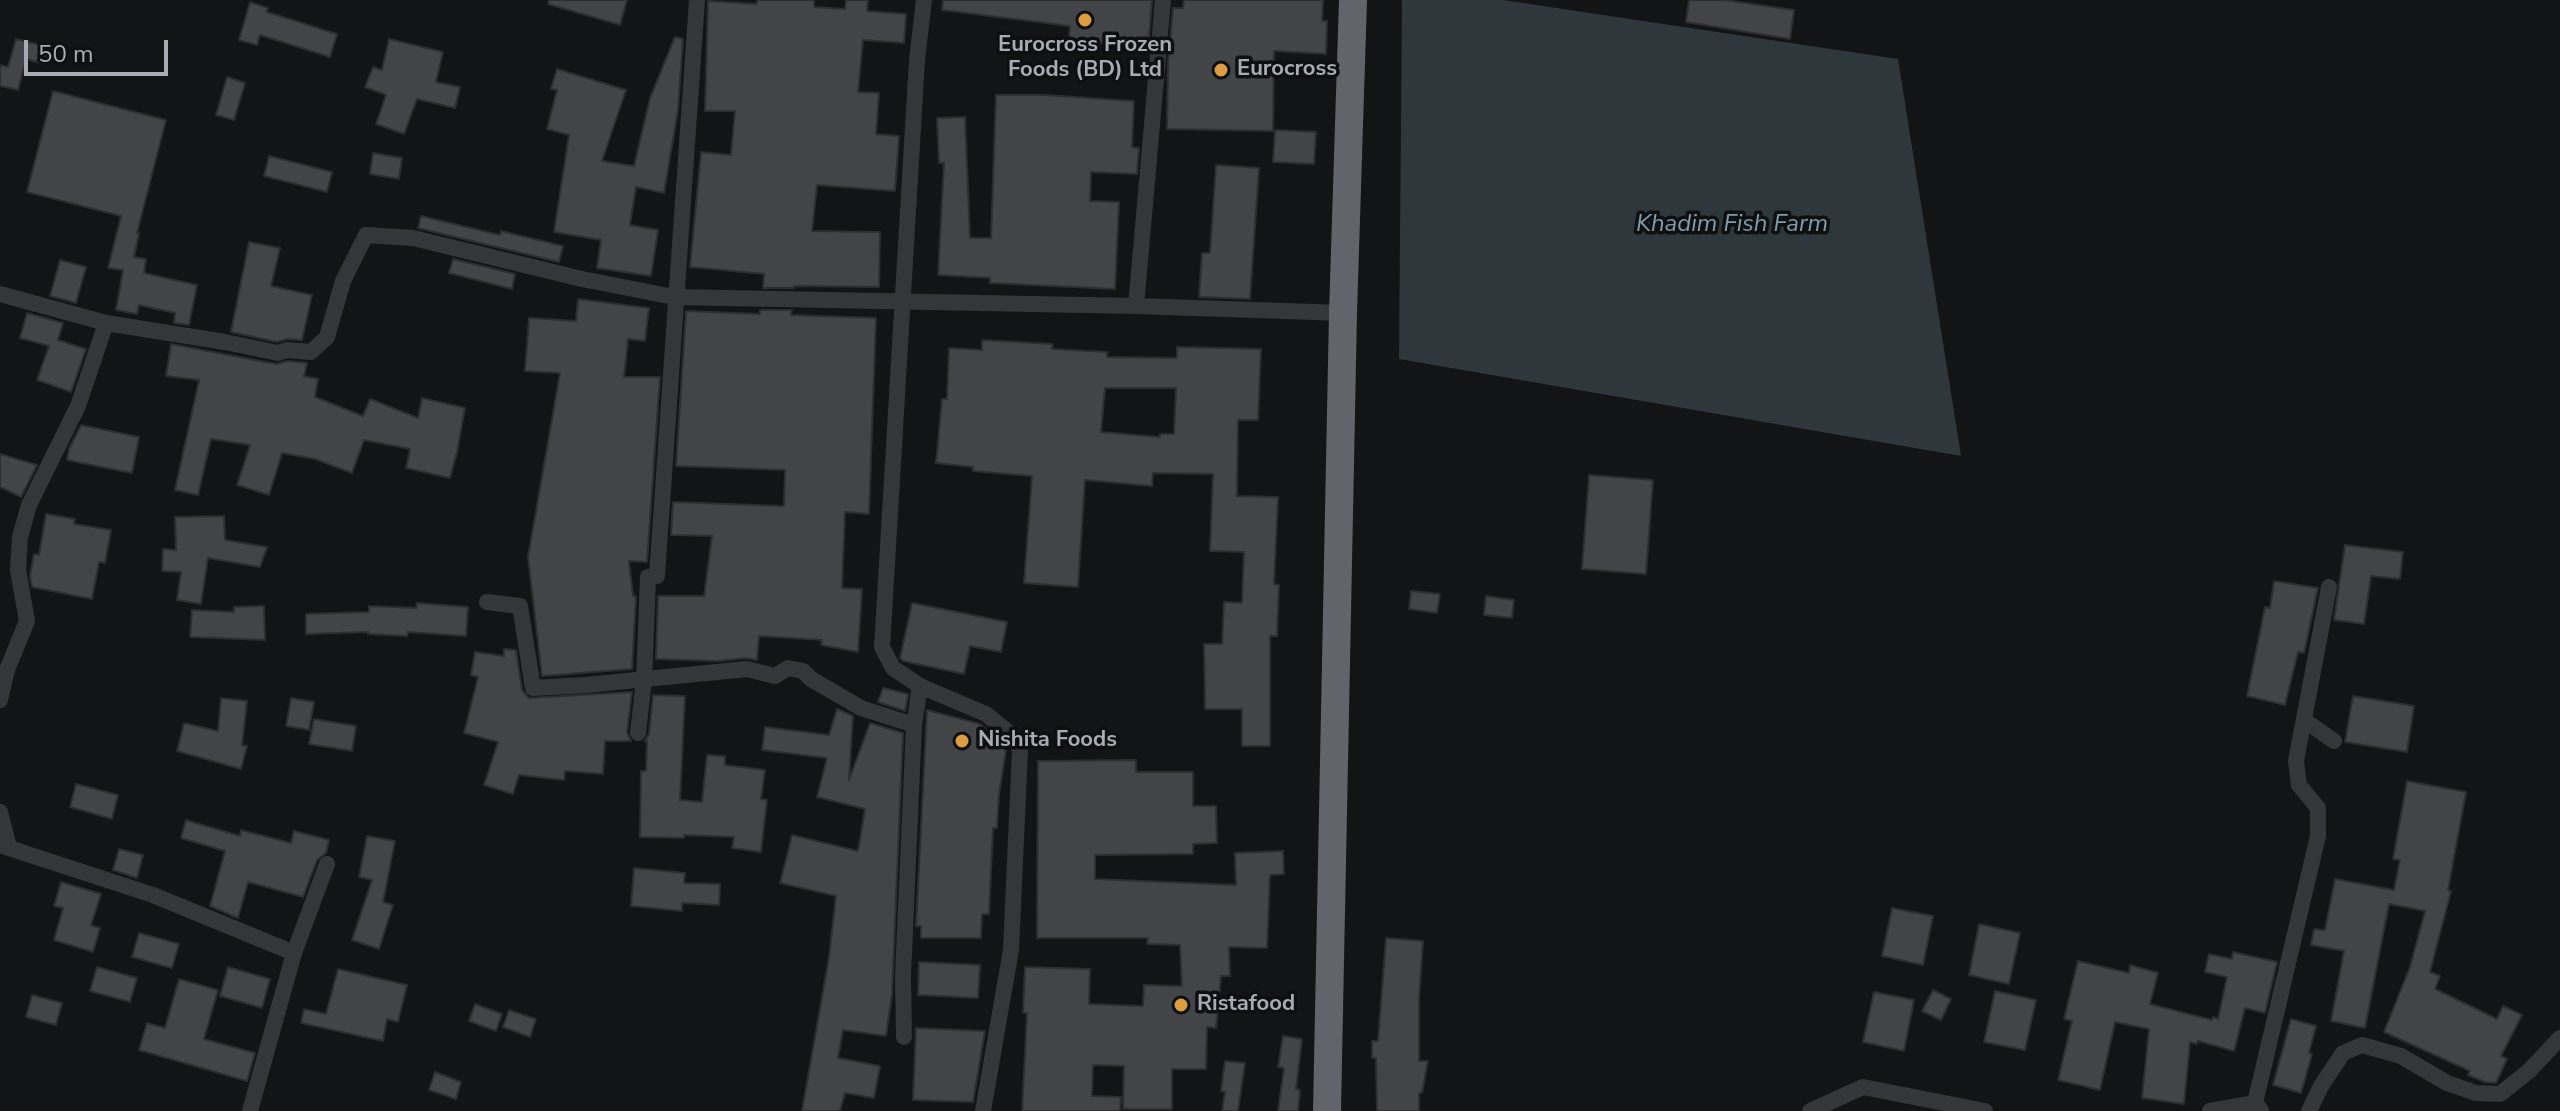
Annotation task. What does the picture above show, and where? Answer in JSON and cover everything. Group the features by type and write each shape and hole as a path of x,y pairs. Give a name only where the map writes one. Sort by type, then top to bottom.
{"highway":[{"path":"1327,1111 1343,313 1353,0"}],"street":[{"path":"638,733 644,680 648,577 657,576 697,0"},
{"path":"924,0 917,60 882,647 893,668 920,686 986,714 1014,737 1020,750 1011,950 983,1111"},
{"path":"1136,306 1163,0"},
{"path":"0,294 106,323 278,353 287,350 311,352 327,337 343,281 366,235 413,238 582,279 674,297 1343,313"},
{"path":"0,700 7,670 27,621 18,570 20,537 29,505 78,406 106,323"},
{"path":"2210,1111 2258,1107 2318,836 2318,808 2299,785 2296,761 2329,587"},
{"path":"487,602 520,606 533,688 747,669 775,676 788,668 803,671 811,679 861,708 914,725"},
{"path":"904,1037 903,976 914,725 920,686"},
{"path":"2304,720 2334,741"},
{"path":"0,812 5,846 153,895 294,953"},
{"path":"250,1111 294,953 327,864"},
{"path":"2309,1111 2343,1053 2362,1045 2401,1056 2461,1088 2476,1093 2500,1094 2529,1071 2560,1038"},
{"path":"1810,1111 1863,1087 1985,1111"}],"water":[{"name":"Khadim Fish Farm","path":"1402,0 1503,0 1898,59 1961,456 1399,359"}],"building":[{"path":"549,0 627,0 620,25 548,4"},
{"path":"757,0 814,0 814,7 845,9 846,0 868,0 867,11 906,14 904,43 863,40 858,92 879,93 876,134 899,136 895,191 817,185 812,231 880,232 879,287 763,288 764,274 690,267 701,152 731,155 735,111 705,111 708,1 757,4"},
{"name":"Eurocross Frozen Foods (BD) Ltd","path":"943,0 1152,0 1148,49 1069,39 1070,26 942,10"},
{"name":"Eurocross","path":"1184,0 1323,0 1322,21 1327,21 1326,54 1274,51 1273,131 1167,129 1173,8 1183,8"},
{"path":"1689,0 1725,0 1794,10 1790,39 1686,22"},
{"path":"250,2 268,8 267,12 337,34 330,57 260,35 257,45 239,40"},
{"path":"675,37 683,39 678,110 664,193 636,187 630,225 658,230 651,276 597,268 601,240 554,232 569,135 547,129 557,90 551,89 557,69 626,90 602,161 634,166 650,98"},
{"path":"16,39 49,47 44,64 26,59 18,90 0,86 0,65 8,67"},
{"path":"389,39 443,52 436,82 460,87 455,108 417,99 404,134 376,124 386,95 365,87 373,67 382,70"},
{"path":"227,77 245,83 234,120 216,115"},
{"path":"53,91 166,120 137,233 134,257 146,259 144,273 197,285 189,325 174,323 175,313 139,305 137,314 116,310 123,270 108,268 121,216 27,192"},
{"path":"996,95 1134,101 1132,147 1139,148 1137,174 1091,172 1090,201 1119,202 1115,289 990,283 990,278 938,275 944,163 939,163 937,118 965,117 970,238 991,238"},
{"path":"1275,130 1316,132 1314,164 1273,162"},
{"path":"373,153 402,158 399,179 370,174"},
{"path":"269,156 332,172 327,192 264,176"},
{"path":"1216,165 1259,168 1250,299 1199,297 1202,253 1210,253"},
{"path":"421,216 563,246 559,262 418,228"},
{"path":"249,242 280,248 271,286 312,295 302,340 277,342 231,332"},
{"path":"453,259 515,274 512,289 449,273"},
{"path":"60,260 86,267 76,303 50,296"},
{"path":"578,299 649,308 645,341 628,339 624,377 660,377 647,562 629,561 633,596 636,596 632,669 542,676 528,557 560,373 525,371 529,318 576,321"},
{"path":"760,310 792,310 791,315 876,318 869,514 845,512 842,588 862,589 858,652 821,645 822,640 759,636 757,660 656,659 658,596 704,596 712,536 671,535 673,502 784,506 785,470 676,466 686,311 760,314"},
{"path":"27,313 63,323 58,340 86,349 71,392 37,380 49,346 20,338"},
{"path":"982,340 1053,344 1052,349 1107,352 1107,357 1177,358 1177,347 1261,349 1258,420 1238,420 1237,496 1278,497 1274,584 1279,585 1277,636 1270,636 1270,746 1242,746 1242,709 1205,709 1204,644 1222,644 1224,602 1242,603 1244,552 1210,551 1213,474 1153,473 1152,486 1085,480 1078,587 1024,583 1032,476 973,471 973,467 936,463 942,399 947,399 949,348 982,350","holes":["1105,388 1176,388 1174,434 1160,434 1160,437 1101,432"]},
{"path":"171,344 276,364 288,361 307,363 304,376 318,379 315,397 363,416 370,399 418,418 422,398 465,408 450,478 406,468 410,449 364,440 352,473 315,459 282,453 269,495 237,485 250,445 211,439 198,495 175,490 199,380 166,376"},
{"path":"81,425 139,437 132,473 67,460"},
{"path":"0,454 37,465 21,497 0,487"},
{"path":"1589,475 1653,480 1646,574 1582,569"},
{"path":"46,514 75,519 74,524 111,530 105,563 99,562 92,599 32,587 30,576 34,554 39,555"},
{"path":"224,516 225,540 267,547 260,567 208,558 201,604 177,600 181,572 162,571 163,549 176,550 175,517"},
{"path":"2345,545 2403,552 2400,579 2371,576 2364,624 2334,620"},
{"path":"2274,581 2318,588 2304,653 2298,652 2285,705 2247,696 2265,607 2270,608"},
{"path":"1411,591 1440,594 1437,613 1409,609"},
{"path":"1486,596 1514,600 1512,618 1484,615"},
{"path":"417,603 468,607 466,636 408,632 407,636 368,632 306,634 306,614 369,612 369,606 416,608"},
{"path":"912,603 1007,622 1001,652 970,646 964,674 903,661 900,658"},
{"path":"264,606 265,640 190,637 192,610 234,612 234,607"},
{"path":"504,649 516,650 522,690 529,698 632,692 627,732 631,741 605,741 603,774 565,771 564,780 519,775 513,794 484,785 498,742 464,733 478,677 471,675 475,652 504,656"},
{"path":"883,688 908,694 905,711 878,702"},
{"path":"653,695 685,696 680,800 702,802 707,755 725,756 725,765 765,770 761,799 767,800 761,852 732,848 734,837 640,837 641,771 646,771 645,741 649,734"},
{"path":"2353,696 2414,706 2407,752 2345,742"},
{"path":"221,698 247,701 242,745 247,746 241,769 177,751 184,723 218,731"},
{"path":"291,698 314,702 309,730 286,726"},
{"path":"837,709 853,716 849,780 870,723 903,733 892,994 886,1036 843,1030 838,1058 880,1066 874,1098 845,1093 840,1111 802,1111 829,957 836,896 780,883 792,835 858,851 865,809 817,797 827,758 762,750 765,727 829,735"},
{"path":"927,710 980,724 999,739 1006,751 997,828 993,828 989,914 982,914 981,938 921,938 921,926 916,926"},
{"path":"314,719 356,726 352,751 309,744"},
{"path":"1136,760 1136,772 1193,772 1193,806 1216,806 1217,843 1193,844 1193,854 1095,855 1095,879 1236,885 1235,853 1283,851 1284,874 1270,875 1267,948 1229,947 1230,976 1221,976 1216,1028 1207,1027 1206,1069 1172,1069 1172,1109 1123,1109 1124,1066 1093,1065 1092,1096 1121,1097 1120,1111 1022,1111 1027,1013 1023,1013 1025,967 1090,969 1089,1004 1143,1006 1144,985 1182,986 1180,945 1147,944 1148,938 1037,938 1038,761"},
{"path":"2407,781 2466,792 2448,890 2451,891 2430,972 2440,976 2435,989 2497,1019 2503,1006 2522,1015 2501,1056 2507,1059 2496,1083 2468,1075 2470,1071 2384,1032 2410,967 2425,911 2389,904 2365,1028 2331,1021 2344,951 2311,945 2314,929 2325,930 2335,879 2394,890 2400,860 2393,859"},
{"path":"76,784 118,795 112,819 70,807"},
{"path":"186,820 240,836 241,830 291,843 294,831 329,840 326,853 317,860 303,897 248,882 238,918 210,906 225,851 181,838"},
{"path":"367,836 395,841 383,902 393,905 379,949 352,940 372,880 359,877"},
{"path":"119,849 143,855 137,878 113,870"},
{"path":"634,868 685,873 684,883 720,884 719,905 682,903 682,911 631,906"},
{"path":"61,882 101,894 91,925 100,928 93,952 54,940 63,908 54,906"},
{"path":"1892,908 1933,916 1923,965 1882,956"},
{"path":"1979,924 2020,933 2009,984 1969,975"},
{"path":"139,933 179,944 172,968 132,957"},
{"path":"1386,938 1423,941 1419,1061 1428,1061 1422,1093 1419,1093 1419,1111 1377,1111 1376,1058 1372,1058 1372,1041 1378,1041"},
{"path":"2233,952 2277,962 2265,1013 2245,1008 2234,1051 2198,1041 2197,1044 2190,1042 2184,1104 2142,1098 2149,1029 2115,1022 2100,1090 2058,1080 2072,1021 2064,1019 2078,961 2129,973 2130,965 2158,973 2150,1004 2212,1020 2213,1017 2218,1019 2227,977 2205,972 2209,954 2232,959"},
{"path":"919,962 980,965 978,998 918,995"},
{"path":"97,967 137,978 130,1002 90,991"},
{"path":"228,967 270,979 262,1008 220,996"},
{"path":"338,969 407,985 398,1022 387,1019 383,1041 301,1023 304,1009 326,1014"},
{"path":"179,979 218,990 204,1039 255,1053 247,1081 139,1050 147,1023 165,1028"},
{"path":"1933,990 1951,999 1941,1020 1922,1011"},
{"path":"1995,991 2036,1000 2025,1050 1984,1042"},
{"path":"1874,992 1914,1000 1904,1051 1863,1042"},
{"path":"32,995 62,1003 56,1025 26,1017"},
{"path":"475,1004 502,1014 496,1031 469,1021"},
{"path":"509,1010 536,1019 530,1037 503,1027"},
{"path":"2291,1019 2316,1026 2301,1093 2273,1085"},
{"path":"916,1028 985,1031 973,1102 913,1100"},
{"path":"1283,1036 1302,1039 1296,1089 1300,1090 1298,1111 1278,1111 1284,1068 1278,1067"},
{"path":"1225,1061 1245,1063 1238,1111 1222,1111"},
{"path":"435,1072 461,1082 456,1099 429,1090"}],"place":[{"name":"Eurocross Frozen Foods (BD) Ltd","path":"1085,20"},
{"name":"Eurocross","path":"1221,70"},
{"name":"Nishita Foods","path":"962,741"},
{"name":"Ristafood","path":"1181,1005"}]}
